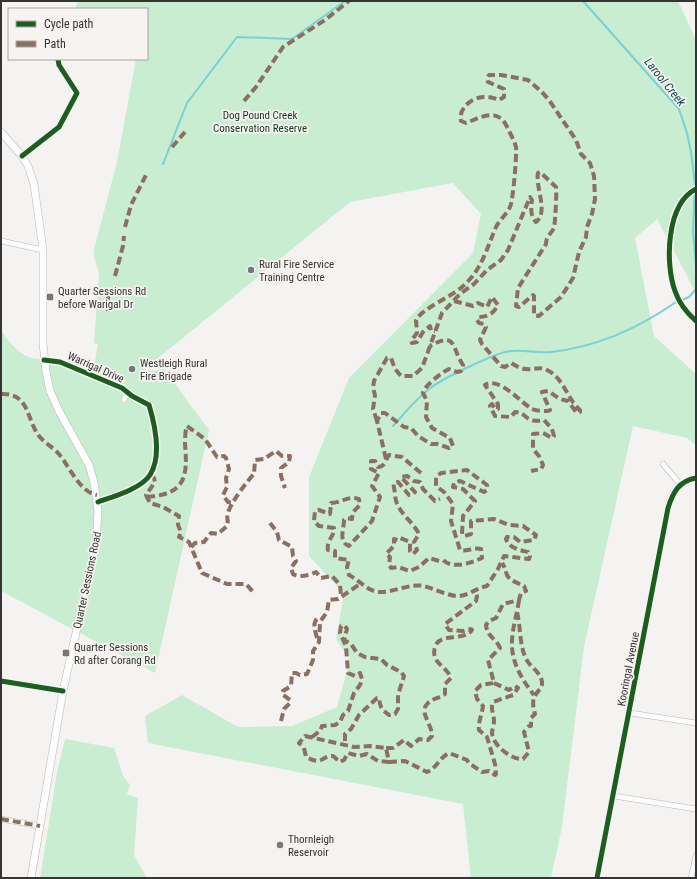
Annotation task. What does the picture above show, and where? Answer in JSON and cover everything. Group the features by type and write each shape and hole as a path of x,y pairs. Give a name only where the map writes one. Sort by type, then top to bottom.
{"main road":[{"name":"Quarter Sessions Road","path":"1,132 22,156 28,166 34,184 43,250 44,360 48,381 54,400 89,465 98,502 99,520 96,547 63,691 31,878"}],"street":[{"path":"22,156 58,127 77,93 59,65 58,60"},
{"path":"696,189 690,192 675,215 669,243 671,268 678,297 689,314 696,321"},
{"path":"1,241 43,250"},
{"name":"Warrigal Drive","path":"44,360 60,362 122,388 149,405 155,436 155,462 150,476 140,484 120,494 98,502"},
{"name":"Warrigal Drive","path":"124,400 127,392"},
{"path":"663,464 680,484 696,478"},
{"name":"Kooringal Avenue","path":"597,878 630,713 668,508 672,495 680,484"},
{"path":"1,681 63,691"},
{"name":"Kooringal Avenue","path":"630,713 696,723"},
{"path":"614,796 696,809"},
{"path":"1,819 40,826"},
{"path":"692,878 696,856"}],"green space":[{"name":"Dog Pound Creek Conservation Reserve","path":"78,1 678,1 696,40 696,293 657,219 635,238 654,336 696,374 696,445 687,438 633,426 584,647 562,827 551,878 471,878 463,804 148,743 145,716 182,695 238,727 292,726 337,707 350,660 336,639 344,594 309,556 309,477 349,378 473,253 481,214 453,183 350,202 141,372 164,369 209,430 155,673 1,591 1,330 15,348 27,356 41,359 48,357 116,378 94,367 98,344 94,343 99,273 93,253 117,162 136,60 148,60 148,8 75,8"},
{"path":"65,739 114,748 123,776 130,785 127,794 138,798 134,855 147,878 40,878 57,773"}],"waterway":[{"path":"163,164 187,103 237,37 292,39 345,1"},
{"name":"Larool Creek","path":"583,1 679,109 687,133 695,184 693,232 696,265"},
{"path":"682,300 689,297 696,289"},
{"path":"393,426 414,402 429,389 444,379 477,363 505,352 551,352 584,346 601,341 632,328 676,302"}],"marked path":[{"path":"244,101 256,87 283,47 325,20 349,1"},
{"path":"377,421 373,409 375,395 373,388 374,381 387,358 391,358 395,369 401,376 413,376 422,368 442,313 460,294 474,284 487,270 501,260 508,250 530,197 532,200 531,208 534,220 536,222 540,218 542,206 538,179 538,173 540,172 556,187 554,228 548,237 546,244 518,288 516,306 519,307 533,295 534,315 539,316 561,297 573,278 579,252 586,237 587,227 592,214 595,199 594,176 590,163 581,154 576,140 549,100 528,80 501,75 489,75 487,78 488,82 504,89 504,97 499,100 487,97 474,99 466,105 461,112 461,121 466,123 489,115 499,117 503,121 516,147 513,188 510,207 499,221 479,267 462,287 419,316 416,320 417,333 411,341 412,343 417,342 423,332 430,326 431,331 435,331"},
{"path":"172,147 185,132"},
{"path":"125,227 131,205 147,173"},
{"path":"115,276 123,246 124,236"},
{"path":"108,292 108,311"},
{"path":"454,301 473,306 478,303 487,307 492,297 498,305 493,312 479,317 477,320 486,327 480,340 482,344 501,366 505,367 511,363 522,368 541,368 553,374 558,378 580,410 580,412 576,412 568,401 560,399 548,391 542,392 550,410 535,410 527,406 503,387 491,383 485,385 498,404 498,409 496,409 492,404 490,406 495,416 511,417 515,412 533,420 544,420 552,429 554,436 552,438 543,433 533,434 533,449 539,456 543,465 541,469 531,471"},
{"path":"386,459 377,421 381,413 385,413 404,427 411,428 418,436 431,444 437,444 449,448 453,446 450,438 432,428 426,417 427,401 423,393 430,383 442,373 449,369 457,372 461,371 463,365 452,343 449,341 445,340 430,346"},
{"path":"1,394 10,395 22,402 39,436 58,453 80,484 91,493 97,495"},
{"path":"147,497 169,492 177,488 181,482 186,466 185,437 187,426 205,439 217,457 224,456 226,458 229,469 226,478 227,487 223,495 228,502 232,503"},
{"path":"191,547 195,543 204,542 211,533 218,534 227,526 227,515 229,509 243,487 254,474 255,460 264,459 276,451 282,456 290,456 289,462 281,468 281,476 285,488"},
{"path":"421,473 402,457 389,455 384,465 380,467 378,467 375,461 371,461 371,469 379,473 372,486 380,497 372,521 349,546 344,542 342,535 344,520 347,518 352,519 353,512 360,505 359,499 352,498 331,503 330,514 319,510 315,511 314,521 319,526 334,528 328,543 328,550 335,551 335,558 349,560 347,567 349,575 366,587 378,592 419,585 456,596 466,594 487,586 504,556 529,559 530,556 528,552 509,545 506,539 507,537 514,537 520,542 534,540 536,535 523,526 509,525 494,519 471,521 471,534 465,536 462,534 463,516 475,501 463,489 453,487 454,483 460,481 484,492 487,490 487,485 467,470 441,473 436,477 436,486 444,492 453,504 451,521 460,550 481,549 482,558 466,564 455,565 449,564 441,557"},
{"path":"150,476 154,478 155,482 146,495 150,503 163,507 179,516 178,525 181,532 179,537 189,542 202,573 227,584 246,584 254,593"},
{"path":"439,561 429,558 419,567 410,571 398,567 391,568 389,565 390,557 386,554 394,546 394,539 398,540 400,538 410,542 410,551 413,554 417,550 414,542 419,534 398,506 394,483 398,482 409,495 412,495 415,492 401,477 407,476 414,481 420,482 423,489 435,501 440,499"},
{"path":"270,523 277,532 279,540 292,547 293,556 296,561 291,568 293,574 301,576 316,572 321,578 332,576 340,585 341,596"},
{"path":"389,762 405,761 427,772 449,753 467,760 482,772 489,771 495,775 496,774 495,764 487,737 479,730 483,706 477,699 475,691 481,685 494,683 488,660 500,648 488,632 486,625 489,621 496,618 503,604 519,600 521,593 526,591 524,586 514,582 508,577 502,563"},
{"path":"281,721 284,709 290,703 290,700 282,694 283,691 291,686 292,673 300,675 307,674 313,660 313,651 319,642 320,622 327,612 329,600 338,599 360,584"},
{"path":"386,748 393,748 404,740 411,746 419,739 428,740 432,736 432,732 425,715 425,707 430,701 445,694 445,684 451,678 435,657 435,647 437,642 441,640 463,636 472,630 449,630 445,624 476,601 477,596 475,591"},
{"path":"519,600 512,635 513,654 519,672 534,695"},
{"path":"494,683 509,690 515,686 518,688 513,695 493,702 492,709 494,721 492,733 493,738 499,747 509,755 523,759 529,752 524,732 529,726 531,726 531,718 535,714 533,701 534,697 542,686 542,682 540,676 525,657 517,612"},
{"path":"317,638 315,621 320,617"},
{"path":"312,737 320,731 322,726 335,725 340,722 343,715 348,711 354,693 360,685 362,679 360,673 355,676 348,673 346,646 340,633 341,626 345,626 347,629 344,640 351,644 357,653 365,657 381,659 387,665 401,672 404,676 398,695 398,709 395,714 389,715 384,711 380,706 379,698 377,698 359,715 351,729 345,734 345,745"},
{"path":"305,736 354,747 370,746 386,748 389,762 378,761 367,754 359,756 348,753 344,760 340,762 333,756 329,756 319,761 312,760 306,757 304,748 299,743 305,736"},
{"path":"1,819 40,826"}],"cycle path":[{"path":"22,156 59,127 77,93 59,65 58,60"},
{"path":"696,189 686,197 679,207 670,236 669,251 670,266 675,291 684,308 696,321"},
{"path":"44,360 60,362 122,388 132,396 149,405 155,431 157,450 154,467 150,475 146,480 133,488 98,502"},
{"path":"597,878 668,508 672,497 678,488 690,479 696,478"},
{"path":"1,681 63,691"}],"place":[{"name":"Rural Fire Service Training Centre","path":"251,270"},
{"name":"Quarter Sessions Rd before Warigal Dr","path":"50,297"},
{"name":"Westleigh Rural Fire Brigade","path":"132,369"},
{"name":"Quarter Sessions Rd after Corang Rd","path":"66,653"},
{"name":"Thornleigh Reservoir","path":"280,845"}]}
